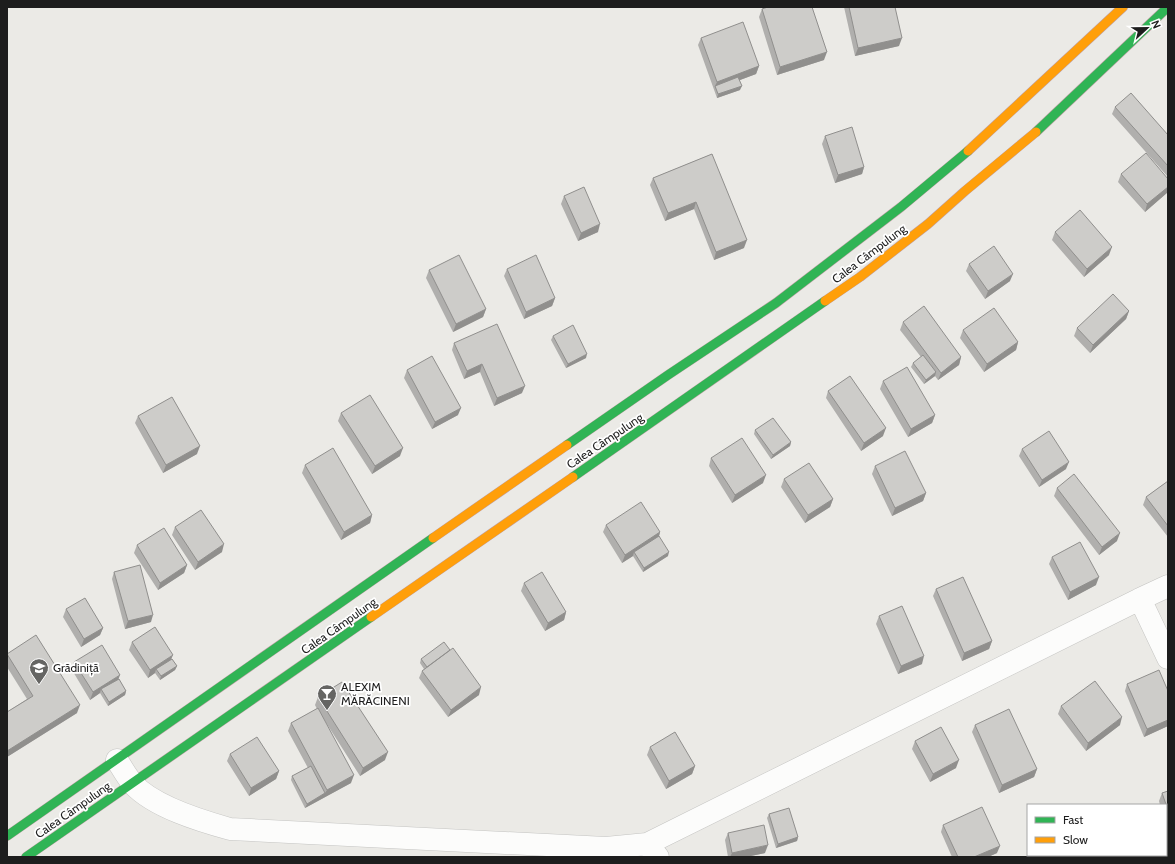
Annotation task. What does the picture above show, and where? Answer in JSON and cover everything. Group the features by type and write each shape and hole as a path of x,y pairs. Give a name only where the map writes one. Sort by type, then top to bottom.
{"highway":[{"name":"Calea Câmpulung","path":"7,836 668,375 776,303 901,207 957,161 1123,7"},
{"name":"Calea Câmpulung","path":"26,857 860,277 928,224 965,191 1027,140 1168,7"}],"street":[{"path":"117,760 133,784 152,800 195,819 230,830 653,851 1140,599 1168,586"},
{"path":"1140,599 1168,658"}],"building":[{"path":"768,7 812,7 827,52 780,67 762,9"},
{"path":"849,7 895,7 902,38 858,48"},
{"path":"743,22 759,66 717,82 701,38"},
{"path":"738,77 742,86 718,94 715,86"},
{"path":"1131,93 1168,135 1168,166 1115,107"},
{"path":"852,127 864,167 838,175 825,136"},
{"path":"1146,153 1168,179 1168,187 1147,204 1121,174"},
{"path":"712,154 747,240 716,252 696,202 668,213 653,178"},
{"path":"584,187 600,224 581,233 564,196"},
{"path":"1080,210 1112,247 1087,269 1055,232"},
{"path":"994,246 1013,274 988,291 969,264"},
{"path":"459,255 486,309 456,324 429,270"},
{"path":"536,255 555,298 526,312 507,269"},
{"path":"1113,294 1129,311 1093,345 1077,328"},
{"path":"924,306 961,357 941,373 903,322"},
{"path":"994,308 1018,342 987,364 963,330"},
{"path":"497,324 525,386 497,398 482,364 467,371 454,343"},
{"path":"573,325 587,354 568,364 553,336"},
{"path":"923,355 936,372 926,380 913,363"},
{"path":"432,356 461,408 435,422 407,370"},
{"path":"907,367 935,415 911,429 883,381"},
{"path":"850,376 886,428 864,443 828,391"},
{"path":"370,395 403,448 375,466 341,413"},
{"path":"172,397 200,446 166,465 138,416"},
{"path":"773,418 791,442 773,455 755,430"},
{"path":"1049,431 1069,462 1042,480 1022,449"},
{"path":"742,438 766,475 735,495 711,458"},
{"path":"333,448 372,515 344,532 305,465"},
{"path":"905,451 926,493 895,508 875,466"},
{"path":"809,463 833,499 808,515 784,479"},
{"path":"1074,474 1120,533 1102,547 1057,488"},
{"path":"1168,481 1168,526 1146,497"},
{"path":"641,502 660,532 625,555 606,525"},
{"path":"201,510 224,544 198,562 175,527"},
{"path":"164,528 187,565 160,583 137,545"},
{"path":"659,536 669,552 644,568 634,552"},
{"path":"1080,542 1099,577 1070,592 1052,557"},
{"path":"140,565 153,615 128,621 114,572"},
{"path":"542,572 566,612 548,623 524,583"},
{"path":"963,577 992,641 964,653 936,589"},
{"path":"85,598 103,628 84,639 66,609"},
{"path":"902,606 924,656 901,666 879,616"},
{"path":"155,627 173,655 150,670 132,642"},
{"name":"Grădiniță","path":"36,635 80,705 7,751 7,712 33,696 7,654"},
{"path":"444,642 450,650 427,667 421,659"},
{"path":"102,645 120,675 93,692 74,662"},
{"path":"453,648 481,687 451,710 422,671"},
{"path":"172,659 177,666 161,676 156,669"},
{"path":"1159,670 1168,691 1168,720 1147,729 1127,684"},
{"path":"119,679 126,691 109,702 101,689"},
{"path":"1095,681 1122,717 1088,743 1061,706"},
{"path":"342,682 388,752 363,768 318,697"},
{"path":"318,708 354,775 327,790 291,723"},
{"path":"1009,709 1037,769 1002,785 975,725"},
{"path":"941,727 959,760 933,774 915,741"},
{"path":"675,732 695,766 669,781 650,747"},
{"path":"257,737 279,771 251,788 230,754"},
{"path":"311,766 325,793 307,804 292,776"},
{"path":"1168,791 1168,810 1167,804 1162,793"},
{"path":"982,807 1000,846 974,857 958,857 943,825"},
{"path":"789,808 798,837 778,844 769,814"},
{"path":"764,825 768,845 732,853 728,833"},
{"path":"1088,856 1088,857 1053,857"}],"traffic: fast":[{"path":"1036,132 1168,7"},
{"path":"567,445 776,303 901,207 968,151"},
{"path":"573,477 825,301"},
{"path":"7,836 433,538"},
{"path":"26,857 371,617"}],"traffic: slow":[{"path":"968,151 1123,7"},
{"path":"825,301 860,277 928,224 1036,132"},
{"path":"433,538 567,445"},
{"path":"371,617 573,477"}],"place":[{"name":"Grădiniță","path":"39,685"},
{"name":"ALEXIM MĂRĂCINENI","path":"327,711"}]}
